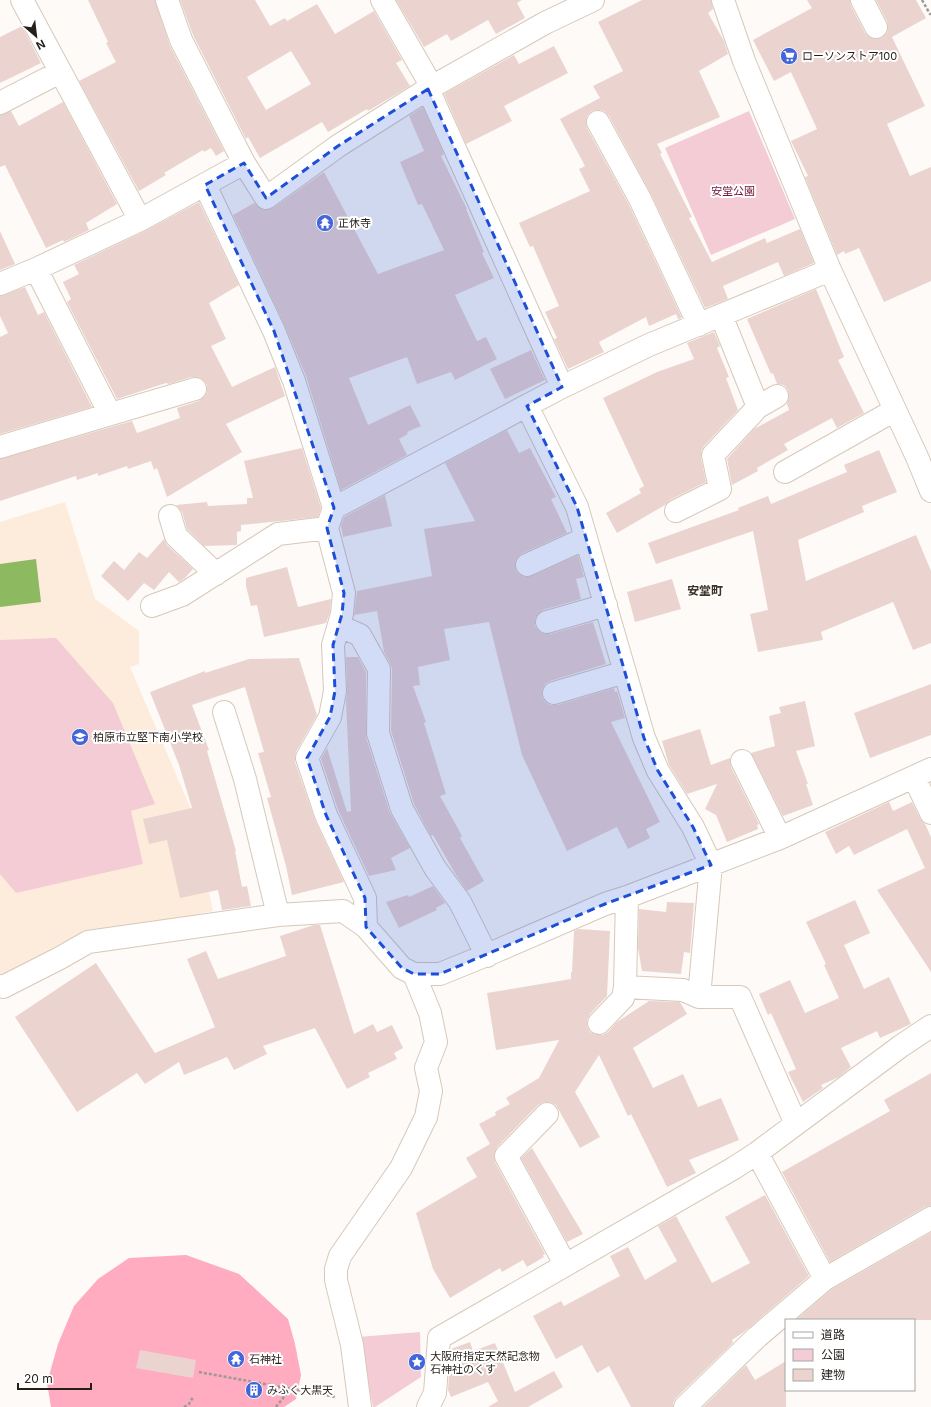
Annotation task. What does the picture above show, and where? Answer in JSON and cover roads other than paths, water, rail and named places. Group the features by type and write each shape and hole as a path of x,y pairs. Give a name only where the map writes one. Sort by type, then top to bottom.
{"street":[{"path":"22,0 140,220"},
{"path":"167,0 181,40 244,164 266,198 338,146 430,88 545,23 593,0"},
{"path":"382,0 430,88 562,387"},
{"path":"723,0 744,61 830,270 895,410 924,455 931,491"},
{"path":"862,0 876,27"},
{"path":"0,103 60,72"},
{"path":"598,122 640,199 699,325"},
{"path":"0,284 36,269 140,220 244,164"},
{"path":"205,185 274,331 294,382 331,518 344,593 342,614 333,645 334,691 330,717 307,758 326,815 365,898 366,927"},
{"path":"36,269 110,414"},
{"path":"152,606 182,595 278,534 331,518 526,406 562,387 649,345 830,270"},
{"path":"721,315 758,407"},
{"path":"0,447 195,389"},
{"path":"676,511 720,489 713,456 758,407 777,396"},
{"path":"526,406 577,507 644,738 658,771 693,827 711,865 699,997"},
{"path":"784,472 895,410"},
{"path":"170,516 176,536 216,574"},
{"path":"527,565 586,538"},
{"path":"547,622 606,605"},
{"path":"339,626 360,635 379,669 378,733 402,809 435,868 460,902 487,956"},
{"path":"554,693 625,672"},
{"path":"224,712 246,779 278,915"},
{"path":"742,761 780,838"},
{"path":"0,986 3,987 88,942 278,915 343,911 366,927 402,968 414,974 440,974 487,956 605,904 627,897 780,838 922,773 931,813"},
{"path":"599,1023 623,998 625,987 627,897"},
{"path":"351,1402 352,1345 336,1280 336,1269 340,1256 401,1168 426,1117 431,1091 426,1068 436,1042 430,1013 414,974"},
{"path":"625,987 683,990 699,997 740,997 796,1124"},
{"path":"428,1407 435,1393 438,1338 734,1168 757,1153 901,1046 931,1026"},
{"path":"547,1114 506,1156 565,1264"},
{"path":"757,1153 824,1279"},
{"path":"685,1407 757,1337 824,1279 931,1218"}],"place":[{"name":"ローソンストア100","path":"789,56"},
{"name":"正休寺","path":"325,223"},
{"name":"柏原市立堅下南小学校","path":"80,737"},
{"name":"石神社","path":"236,1359"},
{"name":"大阪府指定天然記念物 石神社のくす","path":"417,1362"},
{"name":"みふく大黒天","path":"254,1390"}],"district":[{"name":"安堂町","path":"705,591"}],"park label":[{"name":"安堂公園","path":"733,191"}]}
